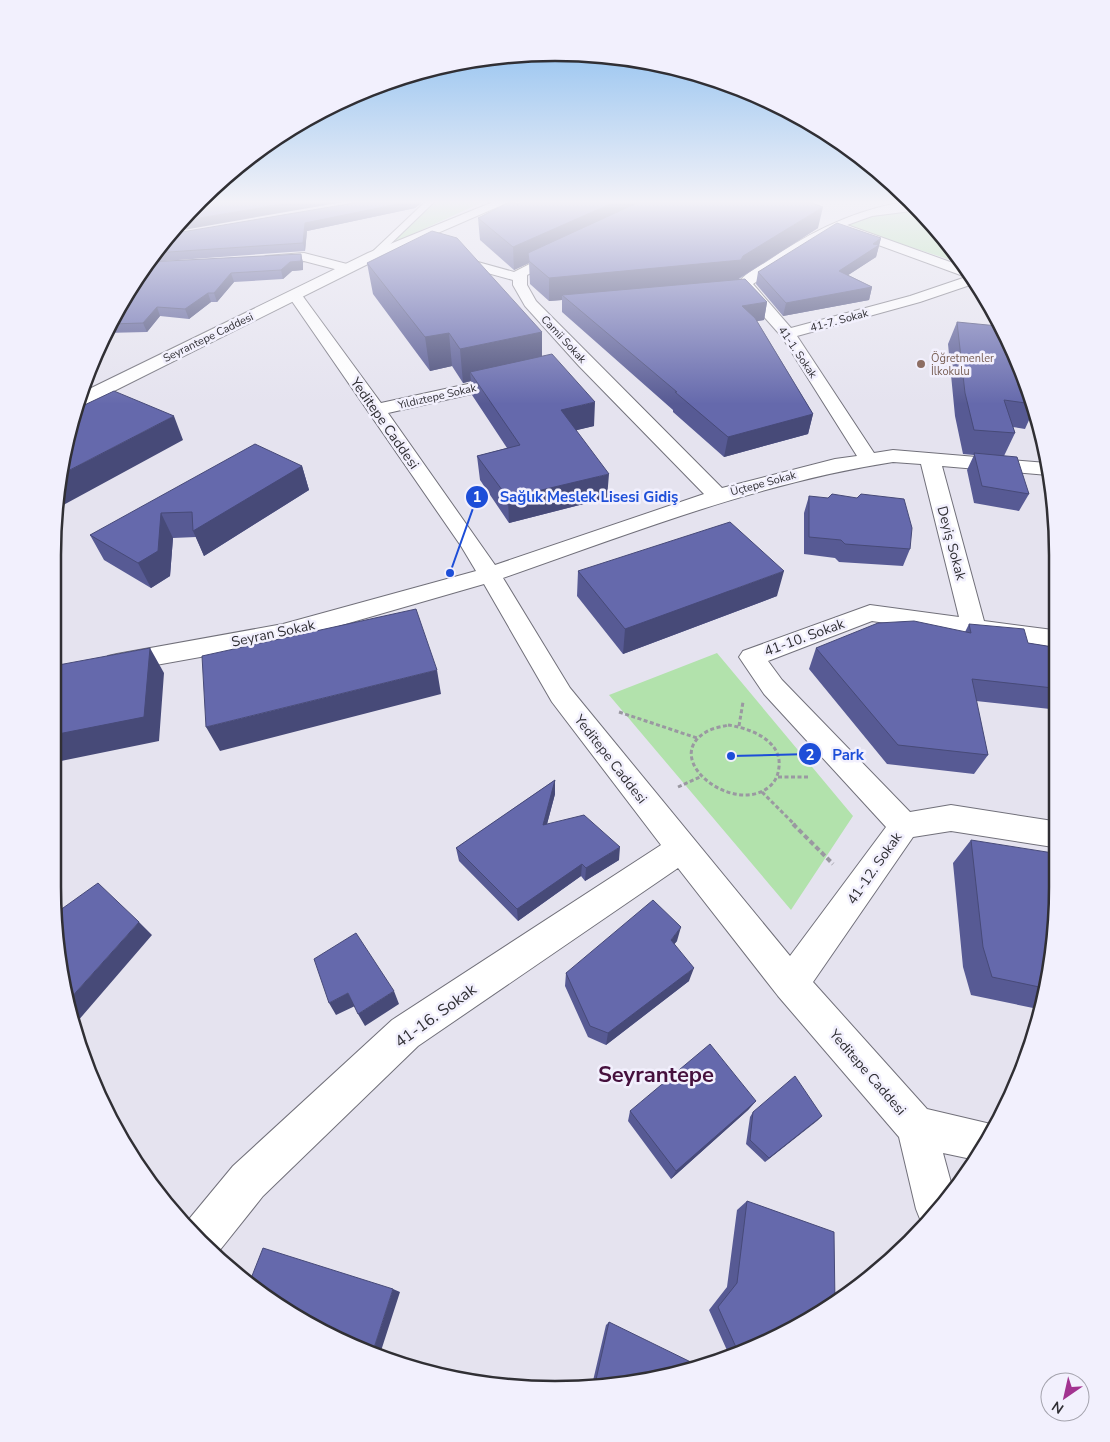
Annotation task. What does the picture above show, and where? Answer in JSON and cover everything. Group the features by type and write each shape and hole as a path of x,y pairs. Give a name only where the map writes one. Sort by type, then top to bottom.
{"street":[{"name":"Seyrantepe Caddesi","path":"86,398 343,269"},
{"path":"488,269 520,278 520,273 528,269"},
{"path":"728,291 748,289 745,282 765,269"},
{"name":"Camii Sokak","path":"520,278 520,285 536,310 577,364 718,496"},
{"name":"41-7. Sokak","path":"788,334 916,299 967,282"},
{"name":"41-1. Sokak","path":"748,289 788,334 869,460"},
{"name":"Yeditepe Caddesi","path":"294,294 472,545 564,699 791,984 916,1128 935,1202"},
{"path":"536,310 556,308"},
{"name":"Yıldıztepe Sokak","path":"376,410 524,376"},
{"name":"Üçtepe Sokak","path":"490,575 718,496 835,465 893,456 1041,468"},
{"name":"Deyiş Sokak","path":"930,459 974,628"},
{"name":"Seyran Sokak","path":"91,668 283,633 490,575"},
{"name":"41-10. Sokak","path":"904,826 773,687 752,657 870,613 1049,638"},
{"name":"41-12. Sokak","path":"791,984 904,826 952,818 1049,833"},
{"name":"41-16. Sokak","path":"204,1234 248,1180 405,1033 682,848"},
{"path":"916,1128 979,1141"}],"path":[{"path":"564,699 621,713 697,738"},
{"path":"728,725 753,731 765,738 777,752 780,766 778,777 773,784 762,792 735,795 709,785 693,767 692,747 697,738 705,731 728,725"},
{"path":"762,792 858,891"}],"green space":[{"path":"717,653 853,816 791,910 609,695"}],"building":[{"path":"152,269 282,269 231,273 214,293 208,293 185,309 157,307 143,323 119,324"},
{"path":"372,269 485,269 542,332 460,349 449,333 425,337"},
{"path":"539,269 642,269 549,278"},
{"path":"762,269 842,269 839,271 872,287 786,303 758,272"},
{"path":"745,279 767,302 742,306 755,318 813,414 728,437 562,295"},
{"path":"957,322 992,325 1011,366 1025,403 1004,400 1015,433 974,430 965,393"},
{"path":"552,354 595,402 561,410 609,474 508,498 477,456 520,445 470,372"},
{"path":"114,391 174,416 69,470 84,405"},
{"path":"255,444 302,466 193,531 192,512 161,513 158,551 138,563 90,535"},
{"path":"974,453 1017,457 1029,494 982,486"},
{"path":"832,494 857,498 861,494 904,499 912,528 910,549 845,544 841,540 809,537 809,496 828,498"},
{"path":"730,522 784,571 625,629 578,571"},
{"path":"416,609 437,670 206,727 202,656"},
{"path":"914,621 971,633 969,624 1024,629 1028,643 1049,646 1049,688 972,679 988,755 898,745 816,648 878,623"},
{"path":"150,648 144,717 61,733 61,665"},
{"path":"555,780 543,825 584,815 620,847 586,868 582,864 517,909 456,848"},
{"path":"971,840 1049,852 1048,919 1045,951 1038,987 992,977 983,947"},
{"path":"98,883 139,922 74,995 65,951 62,909"},
{"path":"653,900 681,927 671,940 694,968 608,1033 590,1026 566,973"},
{"path":"356,933 394,991 358,1014 348,993 329,1003 314,959"},
{"path":"710,1044 756,1101 676,1171 630,1111"},
{"path":"795,1076 822,1116 769,1158 750,1140 753,1112"},
{"path":"747,1201 834,1232 835,1294 802,1315 736,1346 718,1307 737,1283"},
{"path":"263,1248 393,1289 374,1346 308,1315 252,1277"},
{"path":"609,1322 690,1362 619,1377 596,1379"}],"place":[{"name":"Öğretmenler İlkokulu","path":"921,364"},
{"name":"Sağlık Meslek Lisesi Gidiş","path":"450,573"},
{"name":"Park","path":"731,756"}],"district":[{"name":"Seyrantepe","path":"656,1074"}]}
